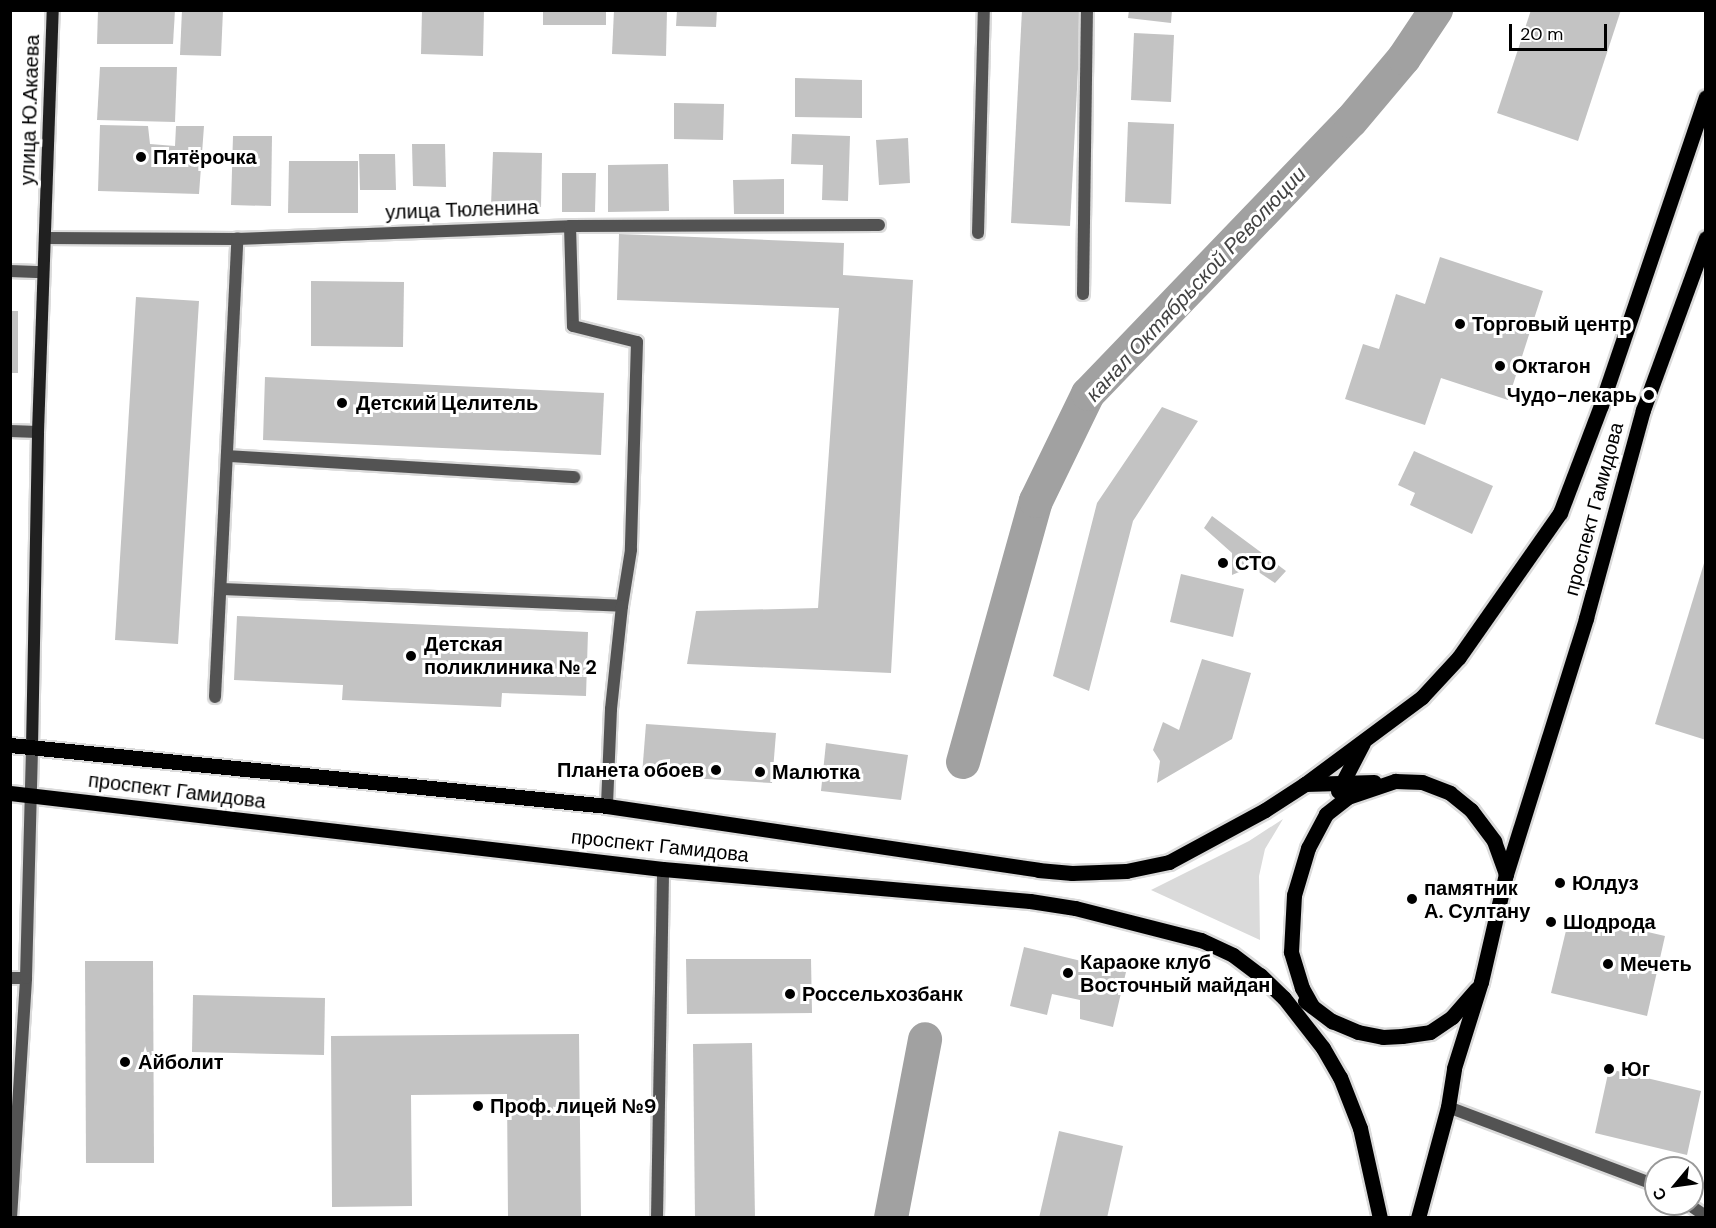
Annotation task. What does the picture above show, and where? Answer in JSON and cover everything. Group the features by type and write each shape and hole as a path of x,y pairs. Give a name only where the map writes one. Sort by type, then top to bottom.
{"main road":[{"name":"улица Ю.Акаева","path":"33,747 43,272 53,10"},
{"name":"проспект Гамидова","path":"10,745 608,806 1038,870 1099,873 1126,871 1169,862 1265,810 1305,784 1422,697 1460,657 1560,513 1601,405 1629,316 1647,272 1706,97"},
{"name":"проспект Гамидова","path":"1506,874 1586,618 1643,410 1670,331 1682,308 1706,238"},
{"path":"1364,740 1308,848 1294,895 1290,997 1340,1077 1360,1128 1380,1218"},
{"path":"1326,814 1348,797 1395,781"},
{"path":"1305,784 1422,782 1450,793 1471,810 1494,841 1506,874 1481,982 1454,1068 1448,1107 1418,1218"},
{"name":"проспект Гамидова","path":"10,793 663,869 1030,901 1076,908 1201,940 1233,956 1290,997"},
{"path":"1291,952 1302,988 1312,1006"},
{"path":"1290,997 1312,1006 1332,1021 1358,1032 1383,1037 1430,1032 1452,1017 1481,982"}],"street":[{"path":"978,233 984,10"},
{"path":"1083,294 1088,10"},
{"name":"улица Тюленина","path":"46,238 237,239 570,226 879,225"},
{"path":"570,226 573,326 637,342 631,550 622,606 611,709 608,806"},
{"path":"215,697 222,589 237,239"},
{"path":"10,272 43,272"},
{"path":"10,431 39,432"},
{"path":"228,456 574,477"},
{"path":"222,589 622,606"},
{"name":"улица Ю.Акаева","path":"12,1218 26,978 33,747"},
{"path":"657,1218 663,869"},
{"path":"10,978 26,978"},
{"path":"1448,1107 1644,1180"}],"shaded area":[{"path":"1283,819 1265,849 1259,876 1260,940 1151,890 1249,841"}],"building":[{"path":"98,10 175,10 173,44 97,44"},
{"path":"182,10 223,10 221,56 180,55"},
{"path":"422,10 484,10 483,56 421,54"},
{"path":"543,10 606,10 606,25 543,25"},
{"path":"614,10 667,10 666,56 612,54"},
{"path":"677,10 717,10 716,27 676,26"},
{"path":"1022,10 1081,10 1070,226 1011,223"},
{"path":"1129,10 1172,10 1171,23 1128,18"},
{"path":"1531,10 1621,10 1578,141 1497,113"},
{"path":"1134,33 1174,35 1171,102 1131,100"},
{"path":"100,67 177,67 175,122 97,120"},
{"path":"795,78 862,80 862,118 795,117"},
{"path":"674,103 724,104 723,140 674,139"},
{"path":"1128,122 1174,124 1171,204 1125,202"},
{"path":"100,125 148,126 150,144 175,146 176,126 204,126 199,194 98,191"},
{"path":"792,134 850,136 848,201 822,200 823,165 791,164"},
{"path":"233,136 272,136 271,206 231,205"},
{"path":"908,138 910,183 879,185 876,140"},
{"path":"412,144 445,144 446,187 413,186"},
{"path":"493,152 542,153 541,207 491,206"},
{"path":"359,154 395,154 396,190 360,190"},
{"path":"289,161 358,161 358,213 288,213"},
{"path":"668,164 669,211 608,212 608,165"},
{"path":"562,173 596,173 595,212 562,212"},
{"path":"784,179 784,214 734,214 733,180"},
{"path":"619,234 844,243 843,275 913,280 891,673 687,664 696,611 818,608 839,308 617,300"},
{"name":"Торговый центр","path":"1440,257 1543,291 1508,400 1441,378 1425,425 1345,399 1363,344 1379,349 1396,294 1425,304"},
{"path":"311,281 404,282 403,347 311,346"},
{"path":"136,297 199,301 178,644 115,640"},
{"path":"10,311 18,311 18,373 10,373"},
{"path":"265,377 604,393 601,455 263,440"},
{"path":"1162,407 1198,421 1133,521 1089,691 1053,676 1097,503"},
{"path":"1414,451 1493,486 1472,534 1410,505 1415,493 1398,485"},
{"path":"1212,516 1286,571 1275,583 1251,567 1232,575 1232,553 1204,528"},
{"path":"1706,560 1706,740 1655,724"},
{"path":"1181,574 1244,589 1233,637 1170,622"},
{"name":"Детская поликлиника № 2","path":"237,616 588,632 586,696 502,693 501,707 342,700 343,685 234,680"},
{"path":"1202,659 1251,673 1232,739 1157,783 1160,761 1153,750 1163,722 1179,730"},
{"path":"646,724 776,733 772,783 642,775"},
{"path":"826,743 908,755 901,800 821,791"},
{"name":"Мечеть","path":"1570,914 1665,936 1647,1016 1551,993"},
{"path":"1024,947 1126,972 1113,1027 1080,1019 1080,1000 1052,994 1047,1015 1010,1006"},
{"path":"686,959 811,959 812,1013 687,1014"},
{"path":"85,961 153,961 154,1163 86,1163"},
{"path":"193,995 325,998 324,1055 192,1052"},
{"path":"579,1034 581,1218 508,1218 507,1094 411,1095 412,1206 332,1207 331,1036"},
{"path":"752,1043 755,1218 695,1218 693,1044"},
{"path":"1609,1069 1701,1091 1687,1155 1595,1133"},
{"path":"1059,1131 1123,1146 1107,1218 1039,1218"}],"waterway":[{"name":"канал Октябрьской Революции","path":"963,762 1036,501 1088,394 1351,121 1404,58 1436,10"},
{"name":"канал Октябрьской Революции","path":"891,1218 925,1039"}],"place":[{"name":"Пятёрочка","path":"141,157"},
{"name":"Торговый центр","path":"1460,324"},
{"name":"Октагон","path":"1500,366"},
{"name":"Чудо-лекарь","path":"1649,395"},
{"name":"Детский Целитель","path":"342,403"},
{"name":"СТО","path":"1223,563"},
{"name":"Детская поликлиника № 2","path":"411,656"},
{"name":"Планета обоев","path":"716,770"},
{"name":"Малютка","path":"760,772"},
{"name":"Юлдуз","path":"1560,883"},
{"name":"памятник А. Султану","path":"1412,899"},
{"name":"Шодрода","path":"1551,922"},
{"name":"Мечеть","path":"1608,964"},
{"name":"Караоке клуб Восточный майдан","path":"1068,973"},
{"name":"Россельхозбанк","path":"790,994"},
{"name":"Айболит","path":"125,1062"},
{"name":"Юг","path":"1609,1069"},
{"name":"Проф. лицей №9","path":"478,1106"}]}
